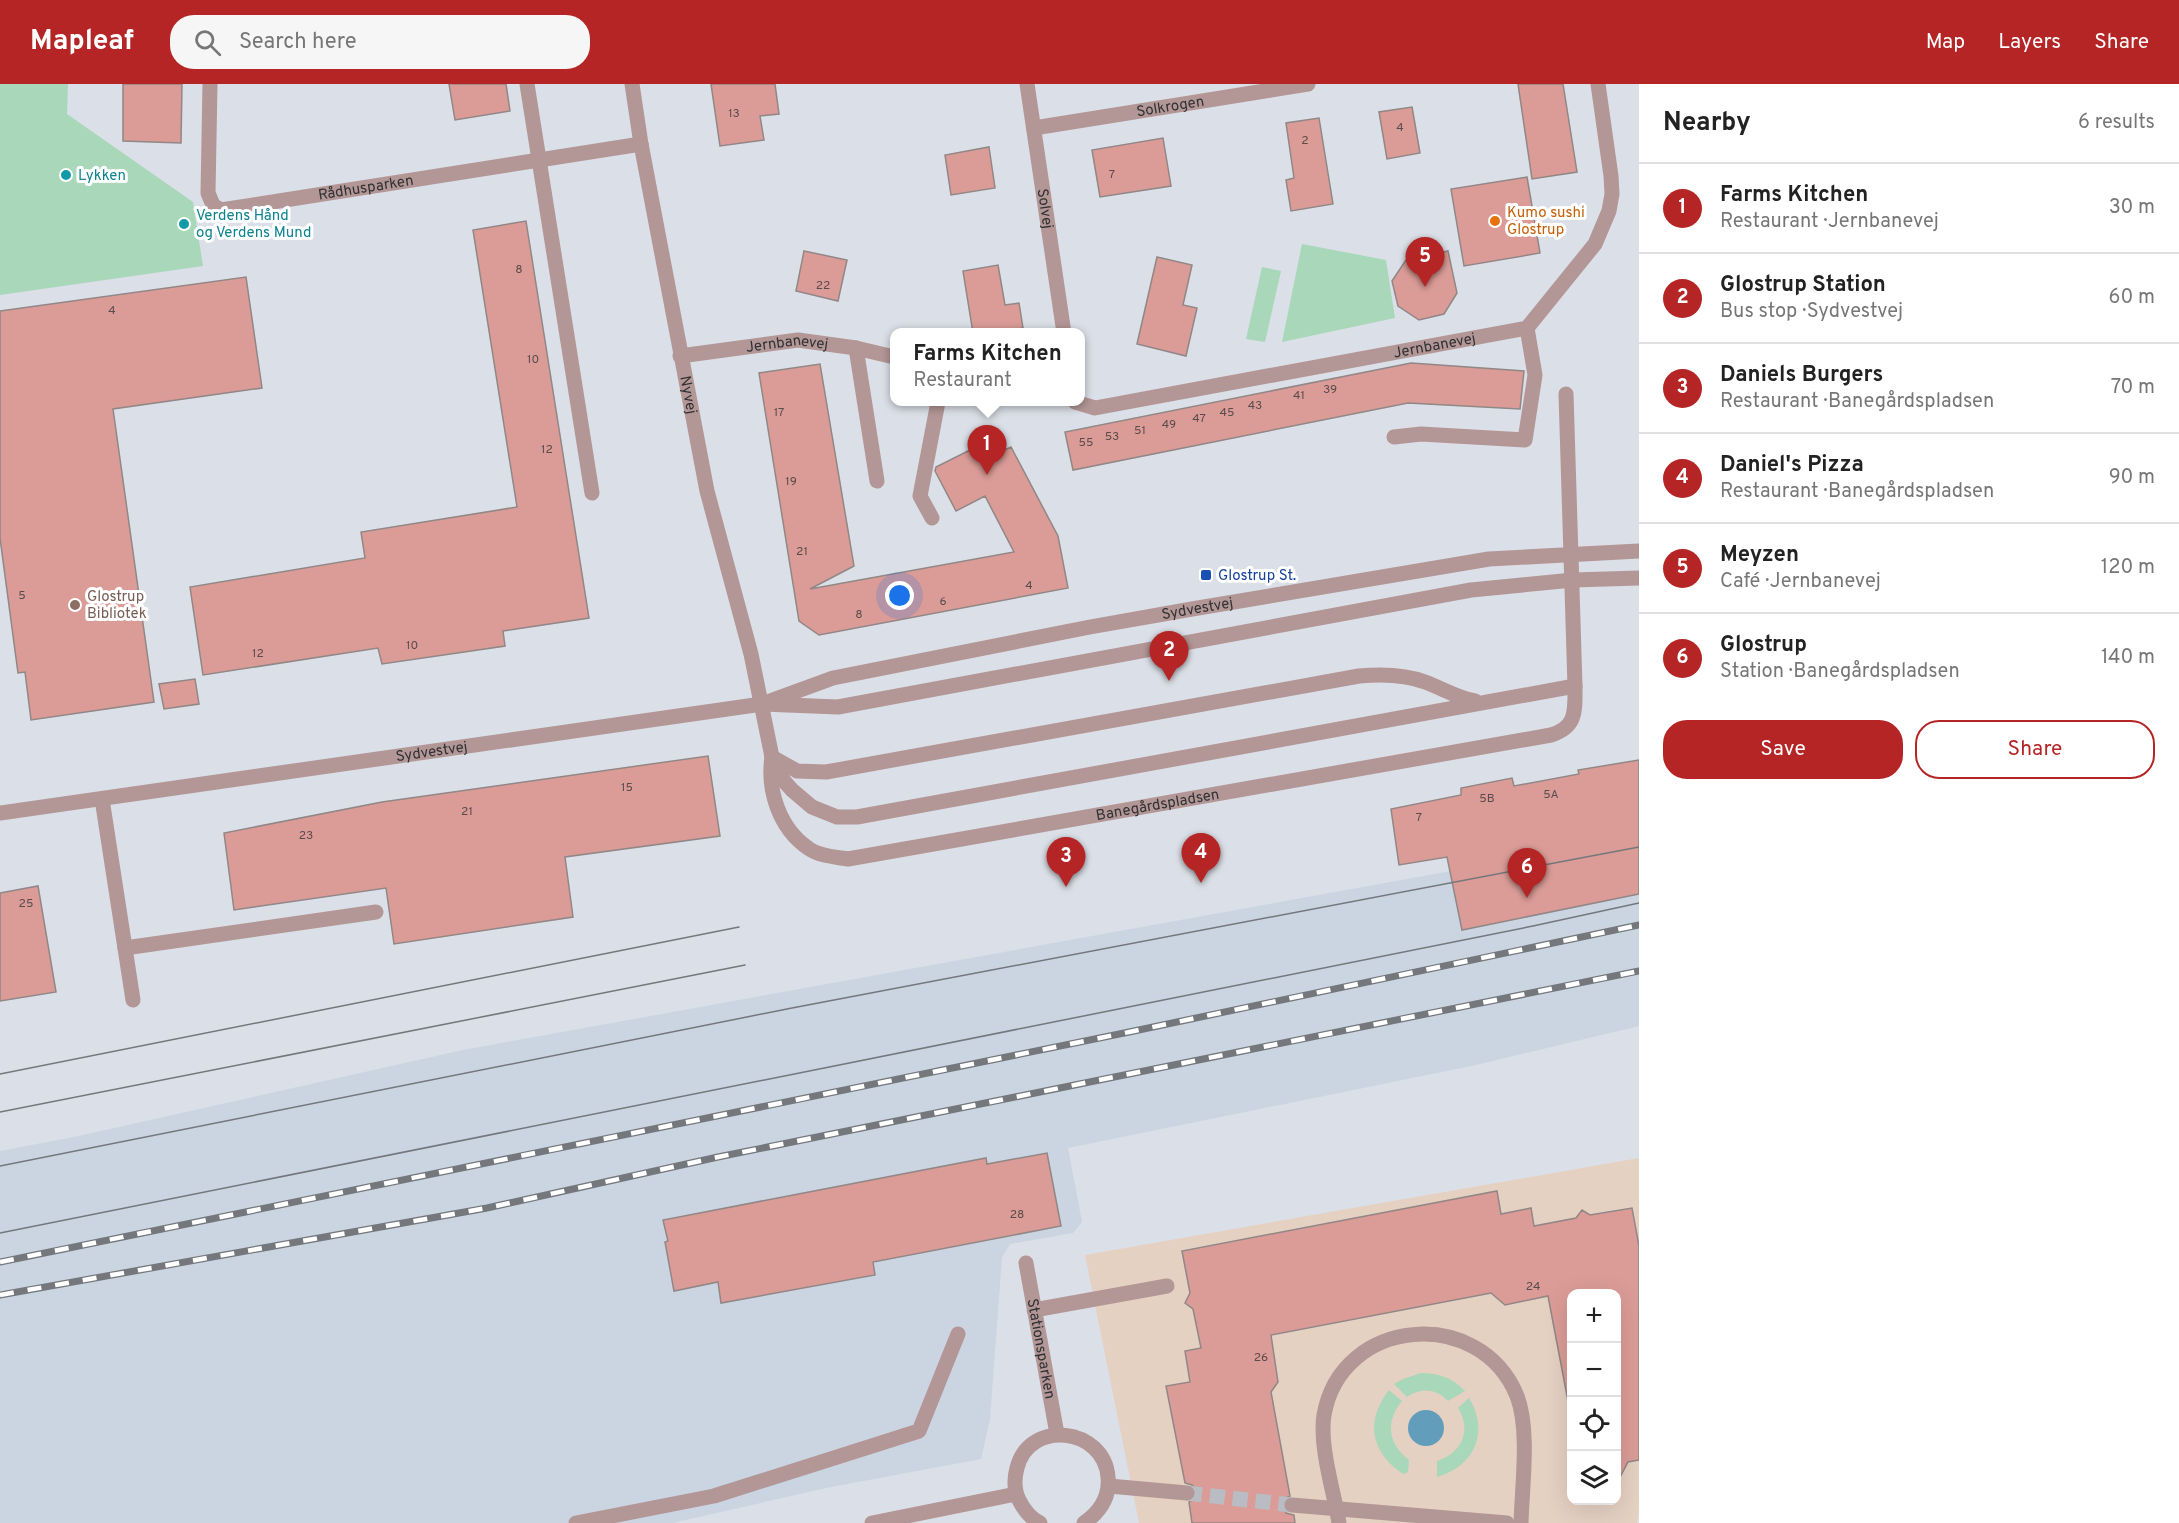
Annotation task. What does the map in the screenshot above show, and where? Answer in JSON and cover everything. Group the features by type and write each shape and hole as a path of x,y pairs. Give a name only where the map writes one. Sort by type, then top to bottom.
{"street":[{"name":"Rådhusparken","path":"210,84 208,193 213,205 221,210 641,144"},
{"path":"527,84 592,493"},
{"name":"Nyvej","path":"632,84 680,356 707,491 751,654 762,704"},
{"name":"Solvej","path":"1027,84 1063,328"},
{"name":"Solkrogen","path":"1034,128 1308,84"},
{"path":"1394,437 1421,434 1525,440 1535,375 1527,328 1595,244 1609,211 1612,194 1611,176 1598,84"},
{"name":"Jernbanevej","path":"1085,405 1095,408 1527,328"},
{"name":"Jernbanevej","path":"680,356 798,340 856,348 890,356"},
{"path":"856,348 877,481"},
{"name":"Banegårdspladsen","path":"762,704 772,757 771,785 779,813 793,835 809,850 848,859 1562,732 1571,724 1575,708 1566,394"},
{"path":"932,518 920,496 937,406"},
{"name":"Sydvestvej","path":"762,704 833,678 1090,627 1490,559 1639,551"},
{"name":"Sydvestvej","path":"0,813 762,704 838,707 1471,590 1573,580 1639,578"},
{"name":"Banegårdspladsen","path":"772,757 797,771 826,772 1380,674 1402,675 1425,681 1464,699 1481,702"},
{"name":"Banegårdspladsen","path":"772,757 784,781 807,803 831,815 857,817 1575,686"},
{"path":"102,799 133,1000"},
{"path":"125,948 376,912"},
{"name":"Stationsparken","path":"1026,1263 1057,1434"},
{"path":"1034,1310 1167,1286"},
{"path":"1338,1516 1323,1434 1324,1414 1330,1395 1352,1362 1368,1350 1404,1335 1424,1333 1444,1335 1480,1350 1508,1378 1517,1396 1524,1435 1521,1523"},
{"path":"576,1523 714,1496 919,1431 958,1334"},
{"path":"1040,1523 1024,1510 1016,1494 1014,1478 1018,1462 1028,1448 1041,1438 1057,1434 1074,1436 1089,1443 1101,1454 1108,1469 1109,1486 1105,1501 1096,1514 1084,1523"},
{"path":"1109,1486 1187,1493"},
{"path":"872,1523 1016,1494"},
{"path":"1292,1505 1338,1516 1507,1523"}],"shaded area":[{"path":"1639,837 1639,1026 1476,1065 1068,1148 1082,1222 1073,1233 1010,1244 1002,1257 990,1419 981,1459 831,1487 672,1523 0,1523 0,1151 79,1136 463,1050"},
{"path":"1639,1158 1639,1512 1637,1523 1139,1523 1085,1255"}],"green space":[{"path":"0,84 68,84 67,114 193,202 203,266 0,295"},
{"path":"1302,244 1386,260 1395,318 1282,342"},
{"path":"1262,267 1281,271 1265,342 1246,339"},
{"path":"1421,1373 1445,1377 1465,1391 1448,1401 1439,1394 1429,1391 1418,1392 1407,1397 1394,1384"},
{"path":"1389,1390 1402,1401 1393,1417 1391,1432 1397,1447 1409,1460 1408,1472 1403,1474 1384,1456 1375,1435 1376,1413"},
{"path":"1469,1398 1478,1423 1475,1446 1461,1465 1437,1477 1437,1461 1453,1452 1462,1440 1464,1424 1458,1408"}],"water":[{"path":"1426,1410 1439,1415 1444,1428 1439,1441 1426,1446 1413,1441 1408,1428 1413,1415"}],"building":[{"path":"123,84 182,84 181,143 123,141"},
{"path":"449,84 506,84 510,111 455,120"},
{"path":"711,84 775,84 779,114 760,116 764,140 720,146"},
{"path":"1518,84 1563,84 1577,172 1532,179"},
{"path":"1412,107 1420,153 1387,159 1379,112"},
{"path":"1319,118 1333,204 1291,211 1286,180 1294,178 1286,123"},
{"path":"1163,138 1171,186 1100,197 1092,150"},
{"path":"989,147 995,188 951,195 945,155"},
{"name":"Kumo sushi Glostrup","path":"1527,177 1540,253 1464,266 1451,189"},
{"path":"526,221 589,618 503,631 505,646 382,664 378,648 203,675 190,587 365,558 361,532 517,507 473,230"},
{"path":"804,251 847,260 838,301 796,291"},
{"path":"1448,251 1457,293 1444,314 1419,320 1398,306 1392,281 1406,260"},
{"path":"1157,257 1192,265 1183,305 1197,308 1186,356 1137,344"},
{"path":"998,265 1005,305 1019,303 1023,328 972,328 963,271"},
{"path":"246,277 262,388 113,409 154,702 31,720 25,672 18,673 0,538 0,311"},
{"path":"1411,363 1524,371 1520,409 1408,403 1073,470 1065,432"},
{"path":"820,364 854,566 810,589 1014,552 985,496 956,511 935,471 936,467 984,443 991,456 1011,447 1058,536 1068,588 819,635 799,621 759,373"},
{"path":"195,679 199,704 164,709 159,684"},
{"path":"708,756 720,836 565,857 573,917 394,944 386,888 234,910 224,833 382,802"},
{"path":"1639,760 1639,894 1462,930 1447,857 1399,865 1391,809 1461,795 1461,788 1512,778 1514,786 1579,774 1578,770"},
{"path":"38,886 56,992 0,1001 0,893"},
{"path":"1047,1153 1061,1226 873,1262 875,1275 721,1303 718,1282 674,1291 663,1220 986,1158 987,1164"},
{"path":"1497,1191 1501,1214 1531,1208 1534,1226 1576,1218 1582,1210 1590,1215 1632,1208 1639,1246 1639,1460 1628,1462 1621,1475 1621,1289 1567,1289 1567,1396 1548,1296 1505,1305 1491,1293 1271,1335 1278,1382 1271,1392 1290,1496 1284,1499 1282,1505 1286,1513 1294,1515 1295,1523 1192,1523 1189,1502 1195,1498 1196,1489 1185,1483 1166,1386 1190,1382 1185,1351 1201,1348 1193,1309 1185,1303 1190,1293 1182,1251"}],"tunnel":[{"path":"1187,1493 1292,1505"}],"tram line":[{"path":"0,1166 792,1008 1639,847"},
{"path":"0,1233 1639,903"},
{"path":"0,1074 739,927"},
{"path":"0,1112 745,965"}],"railway":[{"path":"0,1262 1134,1031 1639,925"},
{"path":"0,1295 487,1208 718,1157 1639,971"}],"place":[{"name":"Lykken","path":"66,175"},
{"name":"Kumo sushi Glostrup","path":"1495,221"},
{"name":"Verdens Hånd og Verdens Mund","path":"184,224"},
{"name":"Meyzen","path":"1425,287"},
{"name":"Farms Kitchen","path":"987,475"},
{"name":"Glostrup St.","path":"1206,575"},
{"name":"Glostrup Bibliotek","path":"75,605"},
{"name":"Glostrup Station","path":"1169,681"},
{"name":"Daniel's Pizza","path":"1201,883"},
{"name":"Daniels Burgers","path":"1066,887"},
{"name":"Glostrup","path":"1527,898"}]}
